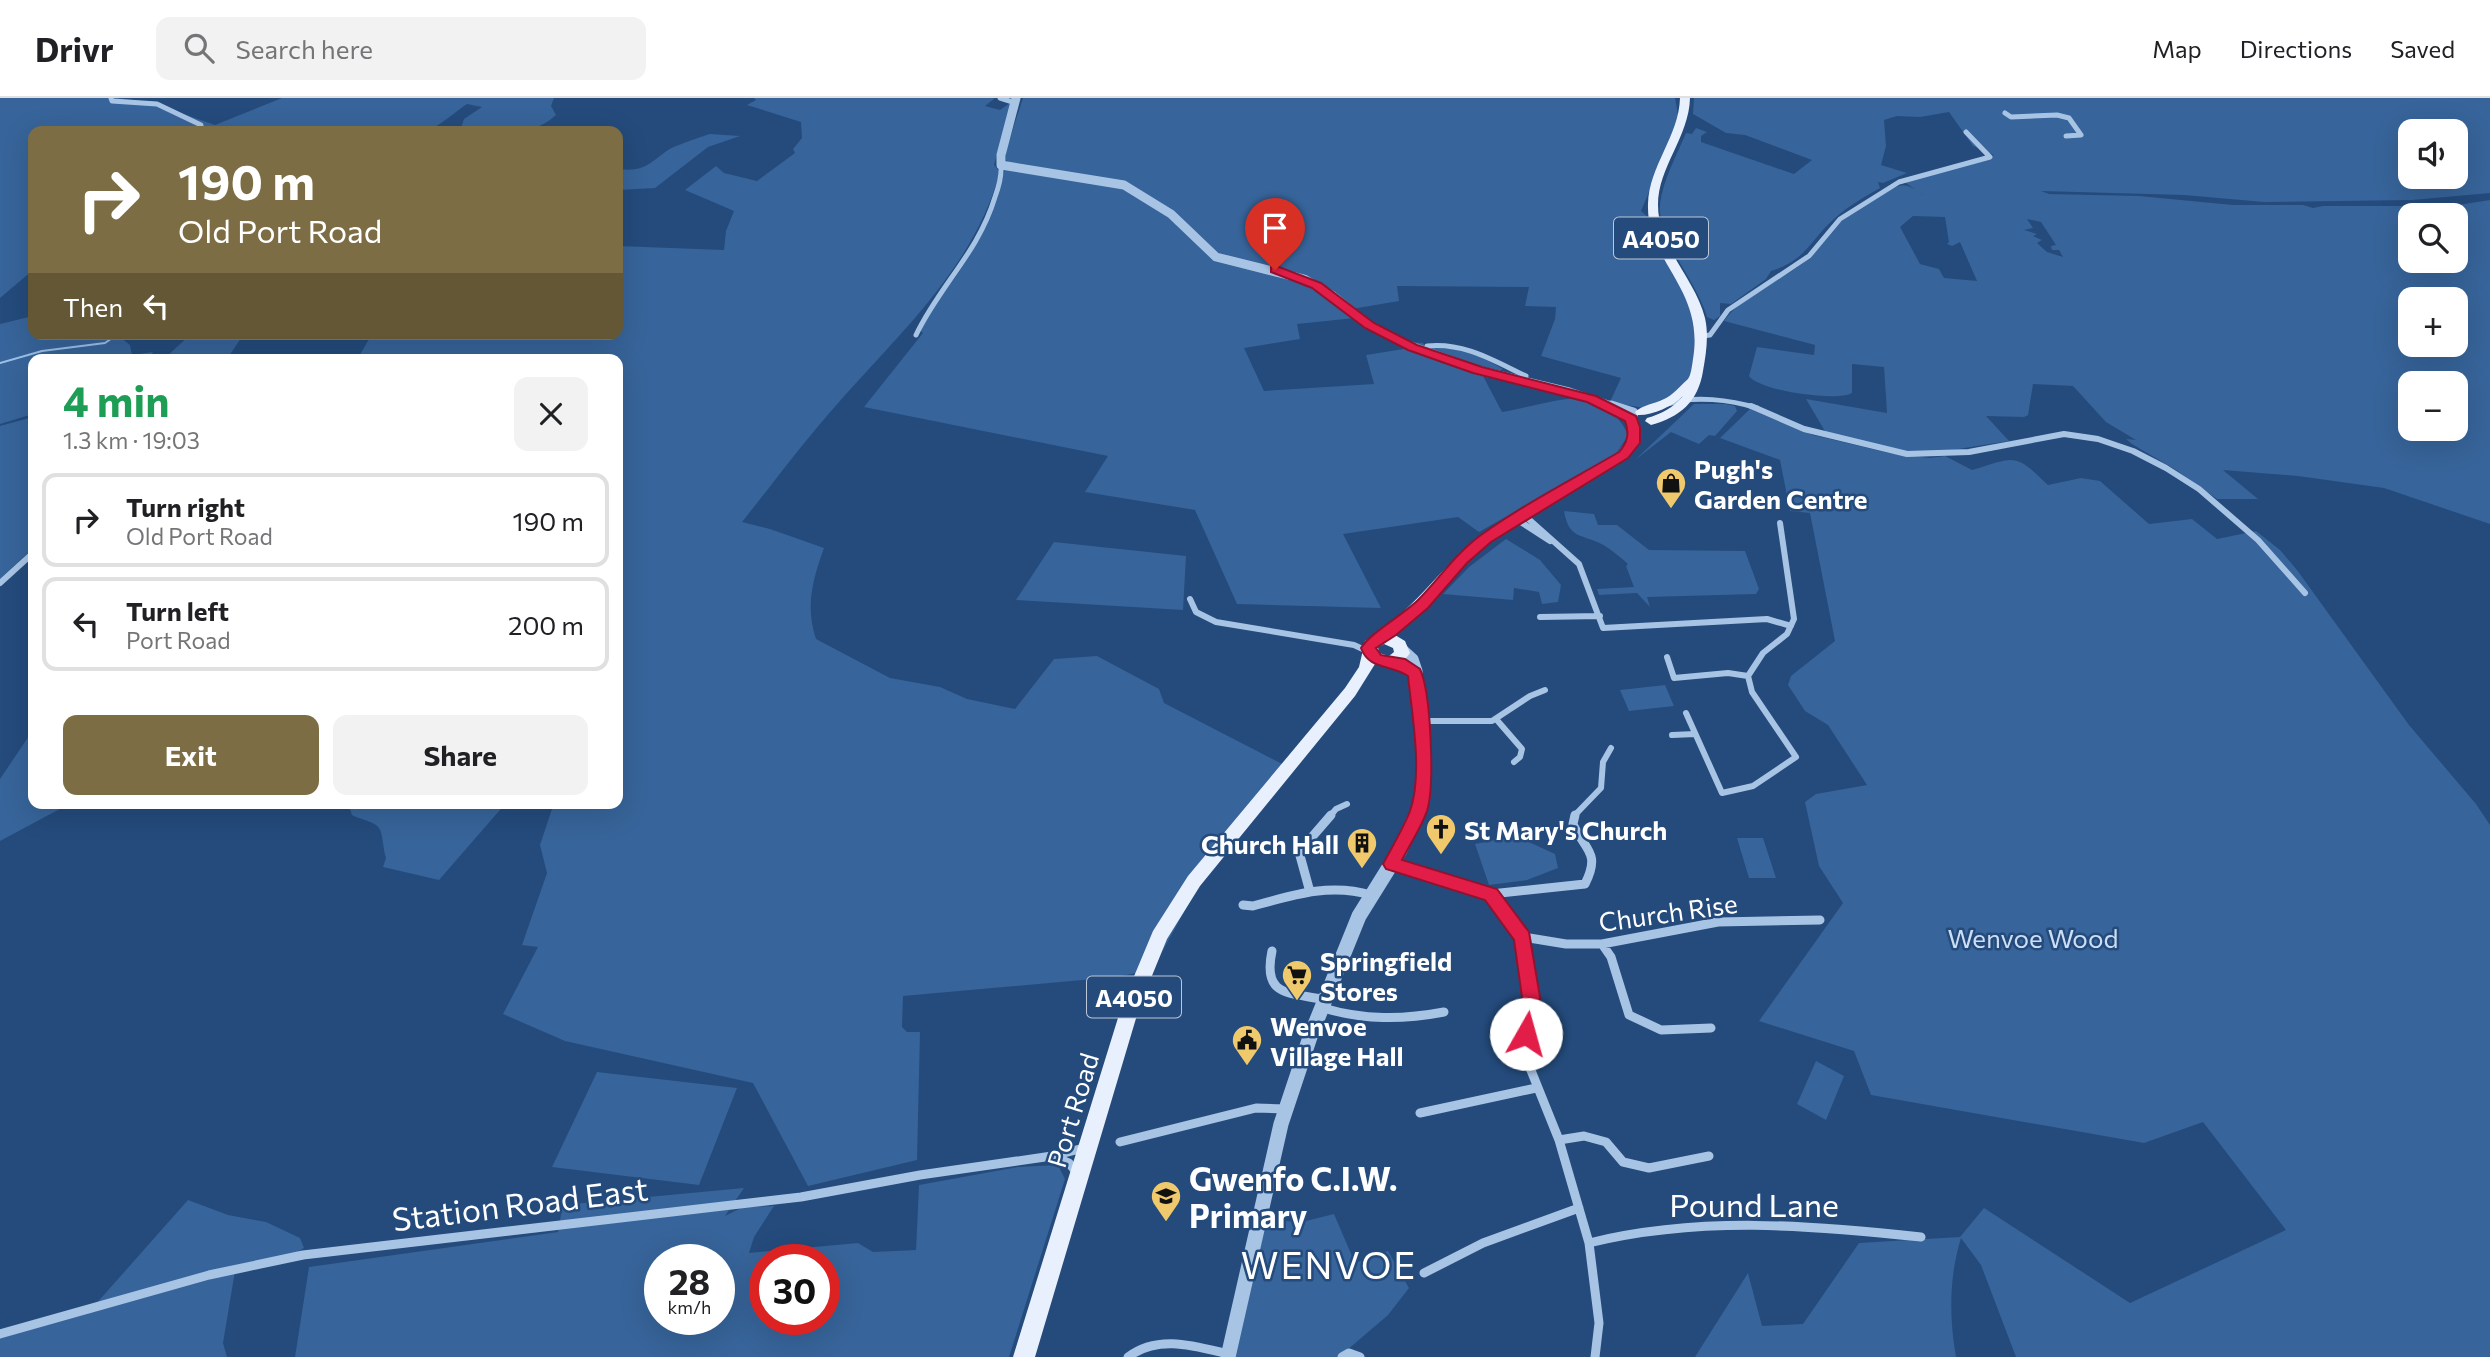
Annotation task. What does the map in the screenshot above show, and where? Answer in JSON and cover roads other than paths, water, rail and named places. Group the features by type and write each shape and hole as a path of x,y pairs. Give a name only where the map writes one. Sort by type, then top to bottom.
{"main road":[{"name":"A4050","path":"1685,98 1684,118 1657,184 1653,208 1659,233 1703,318 1696,381 1687,400"},
{"path":"1640,418 1680,394 1696,375"},
{"path":"1640,418 1672,414 1687,400"},
{"name":"Port Road","path":"1024,1357 1140,979 1164,926 1194,881 1350,692 1366,668 1373,646 1423,604 1462,559 1486,538 1634,454 1644,442 1640,418"},
{"name":"Port Road","path":"1350,692 1400,656 1403,632 1423,604"},
{"path":"1390,661 1377,660 1373,646 1388,638 1401,647"}],"street":[{"path":"111,98 112,101 157,104 201,126"},
{"path":"916,335 926,311 951,282 977,243 999,184 1004,166 1001,155 1016,100 1000,98"},
{"path":"2005,113 2011,117 2057,115 2069,118 2081,135 2066,136"},
{"path":"1702,336 1710,335 1728,310 1809,256 1840,219 1899,182 1990,156 1966,132"},
{"path":"1004,166 1126,186 1171,214 1216,257 1304,279 1333,296 1360,319 1398,340 1453,362 1525,376"},
{"path":"1427,346 1436,344 1454,347 1505,372 1600,402 1640,418"},
{"path":"1664,404 1687,400 1728,402 1756,407 1804,429 1907,454 1969,452 2064,434 2137,452 2171,470 2254,536 2272,552 2305,593"},
{"path":"1520,517 1579,564 1603,628 1767,619 1791,626"},
{"path":"1686,713 1722,793 1743,792 1770,778 1796,757 1752,692 1748,676 1763,653 1787,634 1794,619 1780,523"},
{"path":"0,583 28,558"},
{"path":"1190,599 1196,612 1216,622 1373,646"},
{"path":"1540,617 1600,617"},
{"path":"1354,645 1373,646"},
{"path":"1128,1357 1143,1347 1163,1343 1229,1356 1285,1109 1359,916 1392,864 1419,809 1423,776 1421,721 1413,659 1401,647"},
{"path":"1667,657 1674,678 1728,673 1748,676"},
{"path":"1390,661 1406,666 1415,673"},
{"path":"1421,721 1479,722 1496,719 1530,696 1545,690"},
{"path":"1496,719 1522,749 1520,757 1514,762"},
{"path":"1672,735 1695,734"},
{"path":"1392,864 1491,894 1585,884 1594,866 1593,853 1574,824 1574,816 1601,788 1601,766 1604,756 1611,748"},
{"path":"1310,892 1299,852 1336,809 1348,804"},
{"path":"1243,905 1253,906 1310,892 1349,888 1371,895"},
{"path":"1491,894 1523,937 1531,997 1524,1053 1559,1140 1589,1243 1598,1310 1595,1357"},
{"name":"Church Rise","path":"1523,937 1566,944 1602,944 1718,922 1820,920"},
{"path":"1602,944 1611,957 1629,1015 1661,1030 1711,1028"},
{"path":"1272,951 1268,974 1271,984 1278,990 1324,1004 1353,1018 1378,1021 1444,1012"},
{"path":"1420,1113 1536,1088"},
{"path":"1119,1142 1256,1108 1285,1109"},
{"path":"1559,1140 1584,1136 1606,1142 1623,1162 1649,1168 1709,1156"},
{"name":"Station Road East","path":"0,1334 209,1275 303,1255 801,1197 920,1175 1052,1156 1088,1146"},
{"path":"1052,1156 1069,1163 1079,1175"},
{"path":"1424,1273 1483,1243 1579,1208"},
{"name":"Pound Lane","path":"1589,1243 1624,1232 1728,1225 1847,1229 1922,1237"},
{"path":"1342,1357 1349,1353 1360,1357"}],"waterway":[{"path":"32,354 105,343 109,340"},
{"path":"0,363 28,355"}],"place":[{"name":"Pugh's Garden Centre","path":"1671,510"},
{"name":"St Mary's Church","path":"1441,856"},
{"name":"Church Hall","path":"1362,870"},
{"name":"Springfield Stores","path":"1297,1002"},
{"name":"Wenvoe Village Hall","path":"1247,1067"},
{"name":"Gwenfo C.I.W. Primary","path":"1166,1223"}],"district":[{"name":"WENVOE","path":"1329,1264"}],"park label":[{"name":"Wenvoe Wood","path":"2033,937"}]}
